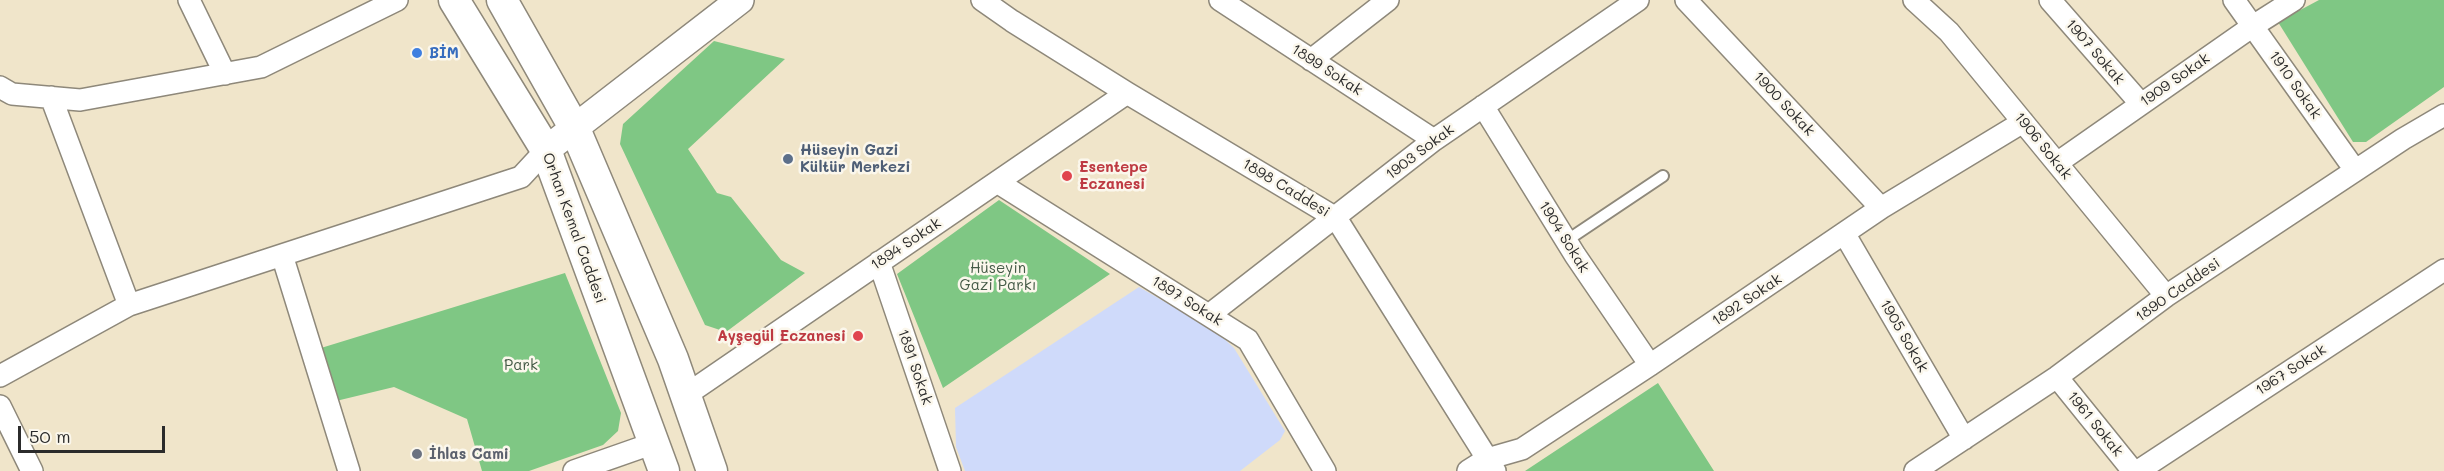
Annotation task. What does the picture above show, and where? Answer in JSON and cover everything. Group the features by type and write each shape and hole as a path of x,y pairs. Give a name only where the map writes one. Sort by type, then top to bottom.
{"main road":[{"name":"Orhan Kemal Caddesi","path":"454,0 546,150 664,471"},
{"path":"502,0 574,129 674,359 712,471"}],"street":[{"path":"189,0 225,74"},
{"path":"0,87 12,94 80,100 261,68 396,0"},
{"path":"0,376 129,305 521,177 546,150 740,0"},
{"name":"1898 Caddesi","path":"982,0 1127,93 1336,218 1491,465"},
{"name":"1899 Sokak","path":"1220,0 1434,140"},
{"path":"1311,60 1388,0"},
{"name":"1903 Sokak","path":"1209,315 1434,140 1638,0"},
{"name":"1900 Sokak","path":"1686,0 1881,208"},
{"name":"1906 Sokak","path":"1914,0 1949,32 2166,296"},
{"name":"1907 Sokak","path":"2050,0 2141,104"},
{"name":"1910 Sokak","path":"2234,0 2355,170"},
{"name":"1909 Sokak","path":"2057,163 2253,26 2294,0"},
{"name":"1894 Sokak","path":"686,395 1127,93"},
{"path":"51,97 129,305"},
{"name":"1904 Sokak","path":"1483,106 1566,241 1650,365"},
{"name":"1890 Caddesi","path":"1915,471 2057,377 2166,296 2355,170 2444,115"},
{"name":"1892 Sokak","path":"1468,471 1491,465 1522,449 1881,208 2023,122"},
{"name":"1897 Sokak","path":"997,182 1248,340 1325,471"},
{"name":"1905 Sokak","path":"1844,233 1964,439"},
{"path":"282,255 349,471"},
{"name":"1891 Sokak","path":"879,262 950,471"},
{"name":"1967 Sokak","path":"2138,471 2444,270"},
{"name":"1961 Sokak","path":"2057,377 2133,471"},
{"path":"0,406 32,471"},
{"path":"574,471 654,443"}],"lane":[{"path":"1566,241 1663,176"}],"shaded area":[{"path":"1139,287 1216,331 1234,348 1285,431 1280,440 1240,471 965,471 956,447 955,408"}],"green space":[{"path":"2319,0 2444,0 2444,87 2366,142 2353,142 2278,22"},
{"path":"714,41 785,59 688,149 717,193 731,197 781,260 805,273 726,332 705,325 620,144 623,124"},
{"name":"Hüseyin Gazi Parkı","path":"999,200 1110,274 943,388 897,274"},
{"name":"Park","path":"565,273 621,413 618,431 603,445 529,471 482,471 467,419 394,387 336,401 321,348"},
{"path":"1658,383 1714,471 1525,471"}],"place":[{"name":"BİM","path":"417,53"},
{"name":"Hüseyin Gazi Kültür Merkezi","path":"788,159"},
{"name":"Esentepe Eczanesi","path":"1067,176"},
{"name":"Ayşegül Eczanesi","path":"858,336"},
{"name":"İhlas Cami","path":"417,454"}]}
